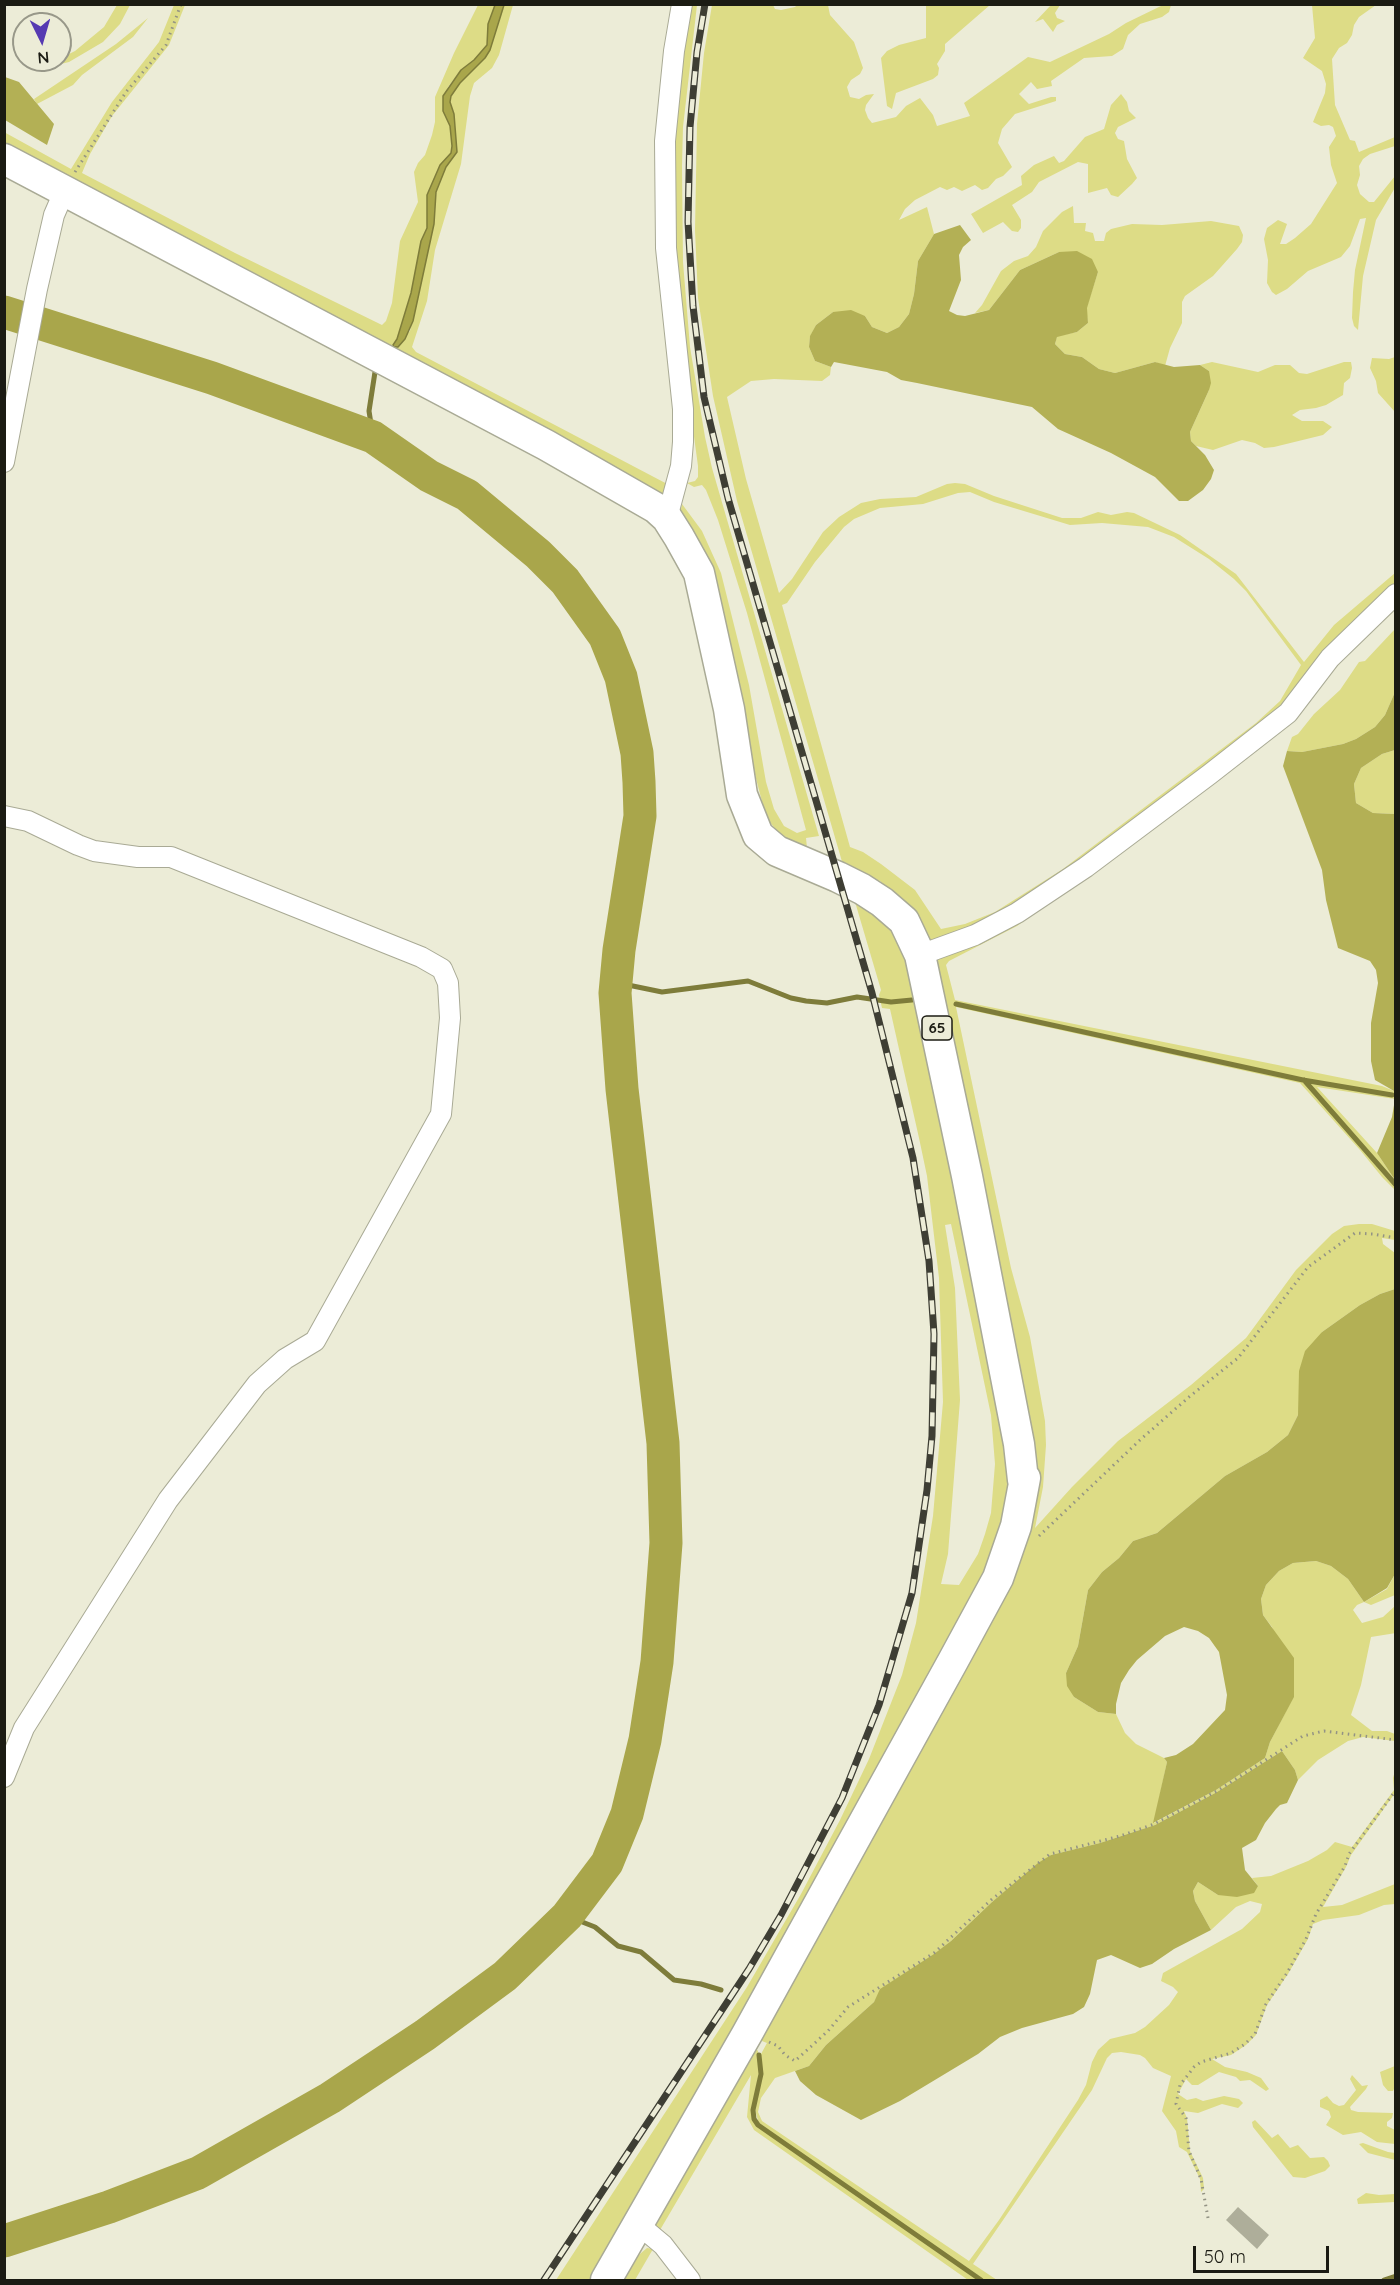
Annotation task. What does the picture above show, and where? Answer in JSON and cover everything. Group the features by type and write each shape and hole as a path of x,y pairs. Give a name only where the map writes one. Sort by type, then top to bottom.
{"main road":[{"name":"65","path":"4,159 546,445 656,508 667,518 699,573 729,709 742,795 758,835 777,851 846,881 882,902 904,921 920,956 928,984 1019,1444 1023,1480 1025,1478 1017,1526 998,1578 747,2034 606,2280"}],"street":[{"path":"667,518 679,474 683,442 683,409 666,248 665,141 674,51 682,4"},
{"path":"4,462 37,289 54,215 64,192"},
{"path":"920,956 975,935 1017,913 1086,867 1210,774 1288,713 1330,658 1395,594"},
{"path":"4,816 28,821 94,851 171,857 421,957 442,969 448,983 450,1018 441,1114 315,1341 285,1359 257,1384 168,1500 24,1728 4,1777"},
{"path":"639,2225 663,2245 690,2280"}],"path":[{"path":"64,192 92,143 126,92 166,45 181,4"},
{"path":"1031,1544 1140,1440 1238,1358 1308,1268 1355,1233 1395,1238"},
{"path":"747,2034 778,2046 785,2055 795,2061 828,2031 848,2007 934,1953 991,1900 1050,1854 1120,1836 1154,1824 1217,1791 1303,1736 1324,1731 1395,1740"},
{"path":"1208,2218 1201,2179 1189,2151 1186,2118 1176,2104 1180,2085 1201,2062 1231,2053 1255,2034 1266,2004 1306,1939 1316,1914 1345,1866 1349,1854 1395,1790"}],"shaded area":[{"path":"117,5 130,5 120,24 103,42 72,60 72,52 104,27"},
{"path":"174,5 185,5 169,45 112,116 82,173 235,253 382,325 386,321 392,303 400,241 418,202 414,172 425,155 432,135 435,122 435,97 478,5 495,5 488,24 487,45 474,60 461,70 448,87 443,111 450,126 451,153 440,165 427,195 427,228 421,241 411,293 397,339 393,345 410,331 434,224 436,192 446,167 457,152 451,96 460,83 485,58 504,5 513,5 499,55 492,68 474,83 470,96 461,164 435,250 427,301 412,347 416,352 671,486 664,497 5,143 4,132 71,169 112,102 159,42"},
{"path":"495,5 504,5 490,50 451,96 457,152 446,167 436,192 434,224 413,321 405,339 398,347 394,347 411,293 421,241 427,228 427,195 440,165 451,153 450,126 443,111 443,96 461,70 474,60 487,45 488,24"},
{"path":"689,5 697,5 683,127 682,166 683,262 690,347 712,468 819,836 806,838 807,848 791,841 776,830 766,817 745,736 680,513 682,504 702,531 721,573 749,685 766,782 774,809 784,826 797,833 806,830 747,613 718,520 702,485 694,487 687,483 695,481 698,477 698,466 676,304 672,118"},
{"path":"712,5 773,5 775,9 781,10 797,5 828,5 830,15 854,42 863,68 847,87 850,97 859,99 874,94 865,110 872,123 896,117 906,106 920,98 933,115 937,126 970,116 964,103 1028,57 1050,62 1163,5 1171,5 1169,12 1162,17 1140,24 1128,35 1123,49 1112,56 1084,58 1051,81 1052,86 1037,89 1031,82 1019,94 1029,104 1051,97 1056,97 1056,101 1015,114 1002,129 998,143 1012,167 988,188 982,190 975,185 962,191 954,187 947,190 940,187 915,200 905,209 899,220 927,207 934,234 918,261 909,314 899,327 887,333 872,327 865,316 833,312 816,325 810,337 809,347 815,361 831,367 830,375 822,381 774,379 751,381 727,397 746,479 779,593 792,579 823,532 839,517 861,503 880,499 916,497 955,483 965,484 1062,518 1081,518 1098,512 1111,515 1134,513 1180,535 1236,574 1304,662 1334,625 1395,573 1395,588 1289,702 1090,859 964,933 929,941 904,903 880,881 843,865 737,501 713,396 698,298 695,230 697,124 704,53","holes":["970,492 994,502 1070,525 1102,523 1148,527 1174,537 1209,559 1246,591 1301,665 1280,701 1256,723 1063,869 995,912 965,924 941,929 915,890 863,852 850,847 782,605 787,603 815,562 844,527 854,519 880,508 923,504 958,493"]},
{"path":"926,5 990,5 945,44 945,51 937,64 938,75 896,93 892,109 887,106 881,58 887,51 899,45 926,38"},
{"path":"1051,5 1060,5 1055,13 1057,18 1065,21 1057,25 1053,32 1043,19 1035,22"},
{"path":"1312,5 1376,5 1359,17 1347,43 1339,48 1332,59 1335,105 1350,140 1355,141 1359,152 1395,137 1395,146 1370,154 1359,166 1360,175 1357,185 1360,194 1369,202 1374,202 1395,176 1396,186 1376,220 1363,276 1358,330 1352,318 1353,292 1355,270 1366,218 1360,219 1350,246 1341,257 1308,271 1276,295 1267,283 1268,260 1264,239 1267,228 1278,220 1287,224 1280,244 1286,244 1311,224 1337,183 1331,165 1329,147 1336,136 1333,127 1321,126 1313,122 1325,93 1326,84 1322,71 1303,58 1315,38"},
{"path":"148,18 133,37 82,75 73,85 37,104 34,99 116,44"},
{"path":"5,77 19,82 54,124 47,145 5,120"},
{"path":"1121,94 1127,102 1129,111 1136,118 1118,127 1115,133 1118,139 1124,141 1127,159 1137,178 1132,184 1118,197 1111,195 1107,188 1088,193 1088,164 1078,162 1039,182 1032,192 1012,205 1021,220 1021,228 1018,232 1012,231 1003,222 983,233 971,214 1022,185 1021,176 1034,165 1054,156 1059,163 1064,161 1085,137 1104,129 1111,105"},
{"path":"1073,206 1074,223 1086,223 1085,231 1093,233 1095,241 1104,241 1106,233 1111,229 1132,224 1162,225 1211,221 1239,226 1243,235 1242,242 1237,249 1213,276 1185,296 1182,302 1182,323 1170,348 1165,366 1155,362 1115,373 1099,369 1082,357 1065,354 1055,344 1057,336 1077,332 1088,323 1086,309 1098,272 1059,252 1020,270 989,310 975,313 1001,271 1014,261 1028,256 1036,247 1043,231 1062,212"},
{"path":"960,225 971,240 963,247 959,255 961,280 949,311 965,316 989,310 1020,270 1059,252 1077,251 1092,259 1098,272 1087,308 1088,323 1077,332 1057,337 1055,344 1065,354 1082,357 1099,369 1115,373 1155,362 1174,367 1200,365 1209,371 1211,383 1209,390 1190,432 1191,441 1205,455 1214,470 1203,490 1188,501 1179,501 1155,477 1111,453 1058,429 1032,407 901,380 887,372 834,362 831,367 815,361 809,347 810,336 816,325 833,312 851,310 865,316 872,327 887,333 899,327 909,314 918,261 934,234"},
{"path":"1395,357 1395,412 1378,393 1370,368 1372,358"},
{"path":"1212,362 1258,372 1275,365 1290,365 1299,373 1307,374 1344,362 1351,362 1352,368 1350,378 1344,383 1343,395 1326,405 1300,410 1292,415 1302,421 1323,421 1332,427 1323,435 1264,448 1242,440 1213,450 1196,446 1191,441 1190,432 1209,390 1209,371 1200,365"},
{"path":"1395,629 1395,692 1385,715 1375,727 1343,744 1302,752 1287,751 1292,737 1298,734 1314,714 1340,690 1359,662 1365,661"},
{"path":"1395,692 1395,750 1382,754 1361,768 1354,784 1356,803 1373,813 1395,814 1395,1099 1394,1091 1375,1080 1371,1061 1371,1023 1378,983 1376,970 1370,961 1338,948 1326,900 1322,870 1283,766 1287,751 1302,752 1343,744 1375,727 1385,715"},
{"path":"1395,750 1395,814 1373,813 1356,803 1354,784 1361,768 1382,754"},
{"path":"1086,877 1017,926 949,961 946,965 955,1000 1382,1086 1394,1091 1395,1099 1317,1087 1377,1153 1395,1180 1395,1190 1300,1083 956,1007 1011,1268 1030,1337 1045,1421 1043,1487 1035,1528 1118,1441 1191,1385 1246,1338 1296,1270 1332,1234 1344,1226 1372,1224 1395,1231 1395,1240 1382,1238 1383,1244 1395,1253 1395,1289 1360,1305 1322,1332 1298,1415 1288,1435 1267,1452 1225,1476 1157,1533 1133,1541 1119,1558 1102,1572 1088,1590 1078,1646 1066,1673 1074,1697 1098,1712 1116,1714 1125,1733 1136,1744 1164,1758 1167,1762 1154,1823 1216,1790 1265,1758 1270,1742 1294,1696 1272,1627 1263,1615 1261,1599 1266,1585 1279,1571 1293,1563 1316,1561 1331,1566 1348,1579 1364,1602 1353,1610 1362,1623 1383,1617 1395,1606 1396,1633 1371,1637 1361,1685 1351,1715 1372,1731 1387,1731 1395,1734 1395,1741 1363,1737 1348,1741 1318,1760 1298,1780 1295,1770 1282,1751 1217,1792 1155,1825 1100,1843 1051,1855 992,1902 935,1954 881,1989 874,2002 826,2045 809,2066 775,2078 761,2098 758,2112 762,2121 969,2261 999,2220 1078,2100 1086,2085 1098,2050 1110,2039 1135,2033 1145,2027 1169,2005 1178,1992 1161,1981 1163,1973 1242,1929 1260,1912 1262,1904 1250,1901 1236,1907 1211,1930 1195,1901 1193,1891 1198,1882 1218,1895 1258,1886 1252,1878 1271,1876 1308,1861 1327,1850 1335,1842 1352,1847 1394,1790 1395,1771 1395,1793 1351,1855 1323,1907 1342,1905 1395,1884 1395,1904 1384,1905 1359,1915 1323,1920 1313,1924 1308,1939 1267,2005 1256,2035 1231,2055 1212,2059 1225,2067 1261,2078 1269,2089 1266,2091 1250,2080 1240,2081 1236,2077 1219,2072 1198,2085 1192,2085 1186,2079 1178,2094 1187,2100 1196,2098 1203,2101 1224,2096 1239,2099 1243,2103 1238,2108 1222,2104 1198,2113 1184,2111 1187,2118 1190,2151 1203,2178 1204,2189 1201,2192 1200,2179 1187,2152 1179,2147 1176,2131 1162,2111 1171,2076 1153,2068 1140,2055 1112,2053 1107,2058 1092,2090 973,2264 997,2280 983,2280 759,2124 755,2110 762,2074 761,2054 767,2043 757,2039 1023,1541 936,959"},
{"path":"853,895 876,911 898,938 906,959 996,1379 1009,1465 1007,1504 993,1556 815,1885 592,2280 556,2280 747,1987 801,1894 869,1759 902,1675 916,1623 933,1516 943,1402 939,1278 927,1176 890,1009 882,1008 879,995 881,990","holes":["951,1224 991,1415 995,1464 991,1513 985,1534 978,1554 959,1585 941,1584 948,1554 960,1400 955,1288 945,1225"]},
{"path":"1395,1099 1395,1180 1377,1153 1392,1117"},
{"path":"1395,1289 1395,1574 1387,1588 1364,1602 1348,1579 1331,1566 1316,1561 1293,1563 1279,1571 1266,1585 1261,1599 1263,1615 1294,1658 1294,1697 1270,1742 1265,1758 1216,1790 1153,1823 1167,1762 1164,1758 1176,1755 1193,1744 1225,1710 1227,1695 1219,1652 1209,1638 1198,1631 1184,1627 1165,1636 1129,1670 1121,1683 1116,1714 1098,1712 1074,1697 1067,1686 1066,1673 1078,1646 1088,1590 1102,1572 1119,1558 1133,1541 1157,1533 1225,1476 1267,1452 1288,1435 1298,1415 1299,1371 1305,1351 1322,1332 1360,1305"},
{"path":"1395,1574 1395,1595 1371,1605 1364,1602 1387,1589"},
{"path":"1282,1751 1295,1770 1298,1780 1287,1803 1276,1809 1256,1840 1242,1848 1245,1870 1258,1886 1254,1893 1237,1897 1218,1895 1198,1882 1193,1891 1195,1901 1211,1930 1174,1949 1152,1964 1140,1968 1111,1955 1097,1960 1090,1994 1084,2007 1073,2014 1022,2028 1000,2037 978,2054 900,2101 861,2120 816,2095 800,2081 795,2071 809,2066 826,2045 874,2002 880,1989 951,1941 1038,1863 1051,1855 1100,1843 1155,1825 1217,1792"},
{"path":"753,2045 758,2051 760,2068 752,2110 757,2126 978,2280 968,2280 754,2130 747,2117 751,2075 660,2230 655,2224"},
{"path":"1395,2066 1395,2087 1393,2091 1388,2091 1383,2085 1380,2072"},
{"path":"1352,2075 1362,2086 1368,2085 1350,2107 1351,2110 1393,2113 1387,2126 1395,2130 1395,2144 1377,2142 1361,2132 1343,2135 1326,2125 1331,2117 1329,2111 1320,2107 1320,2100 1327,2096 1333,2103 1339,2106 1344,2105 1356,2090 1350,2079"},
{"path":"1255,2120 1272,2138 1278,2134 1290,2148 1298,2145 1310,2158 1324,2157 1330,2166 1325,2171 1305,2178 1293,2177 1253,2127 1252,2122"},
{"path":"1363,2143 1395,2153 1395,2160 1368,2153 1359,2144"},
{"path":"1366,2193 1395,2194 1395,2202 1358,2204 1357,2199"},
{"path":"647,2248 653,2249 635,2280 622,2280 634,2259"}],"building":[{"path":"1238,2207 1269,2235 1257,2249 1226,2220"}],"waterway":[{"path":"4,312 212,378 373,437 429,476 467,495 538,554 565,581 605,637 621,677 637,753 639,782 640,816 619,950 615,993 622,1089 663,1443 666,1543 657,1662 645,1740 627,1814 607,1863 567,1916 505,1976 425,2035 330,2098 198,2173 109,2207 4,2241"},
{"path":"373,437 369,411 375,372"},
{"path":"615,993 628,985 662,992 748,981 791,998 806,1001 827,1003 857,997 891,1002 912,1000"},
{"path":"956,1004 1303,1080 1392,1095"},
{"path":"1304,1080 1396,1185"},
{"path":"567,1916 595,1927 618,1946 641,1952 674,1980 721,1990"},
{"path":"759,2055 761,2074 753,2110 754,2119 758,2125 981,2280"},
{"path":"1384,2280 1396,2276"}],"railway":[{"path":"544,2280 749,1969 781,1915 842,1798 879,1705 912,1593 927,1490 932,1436 934,1334 929,1261 913,1158 872,993 728,498 704,397 693,306 688,222 690,127 697,52 705,4"}]}
